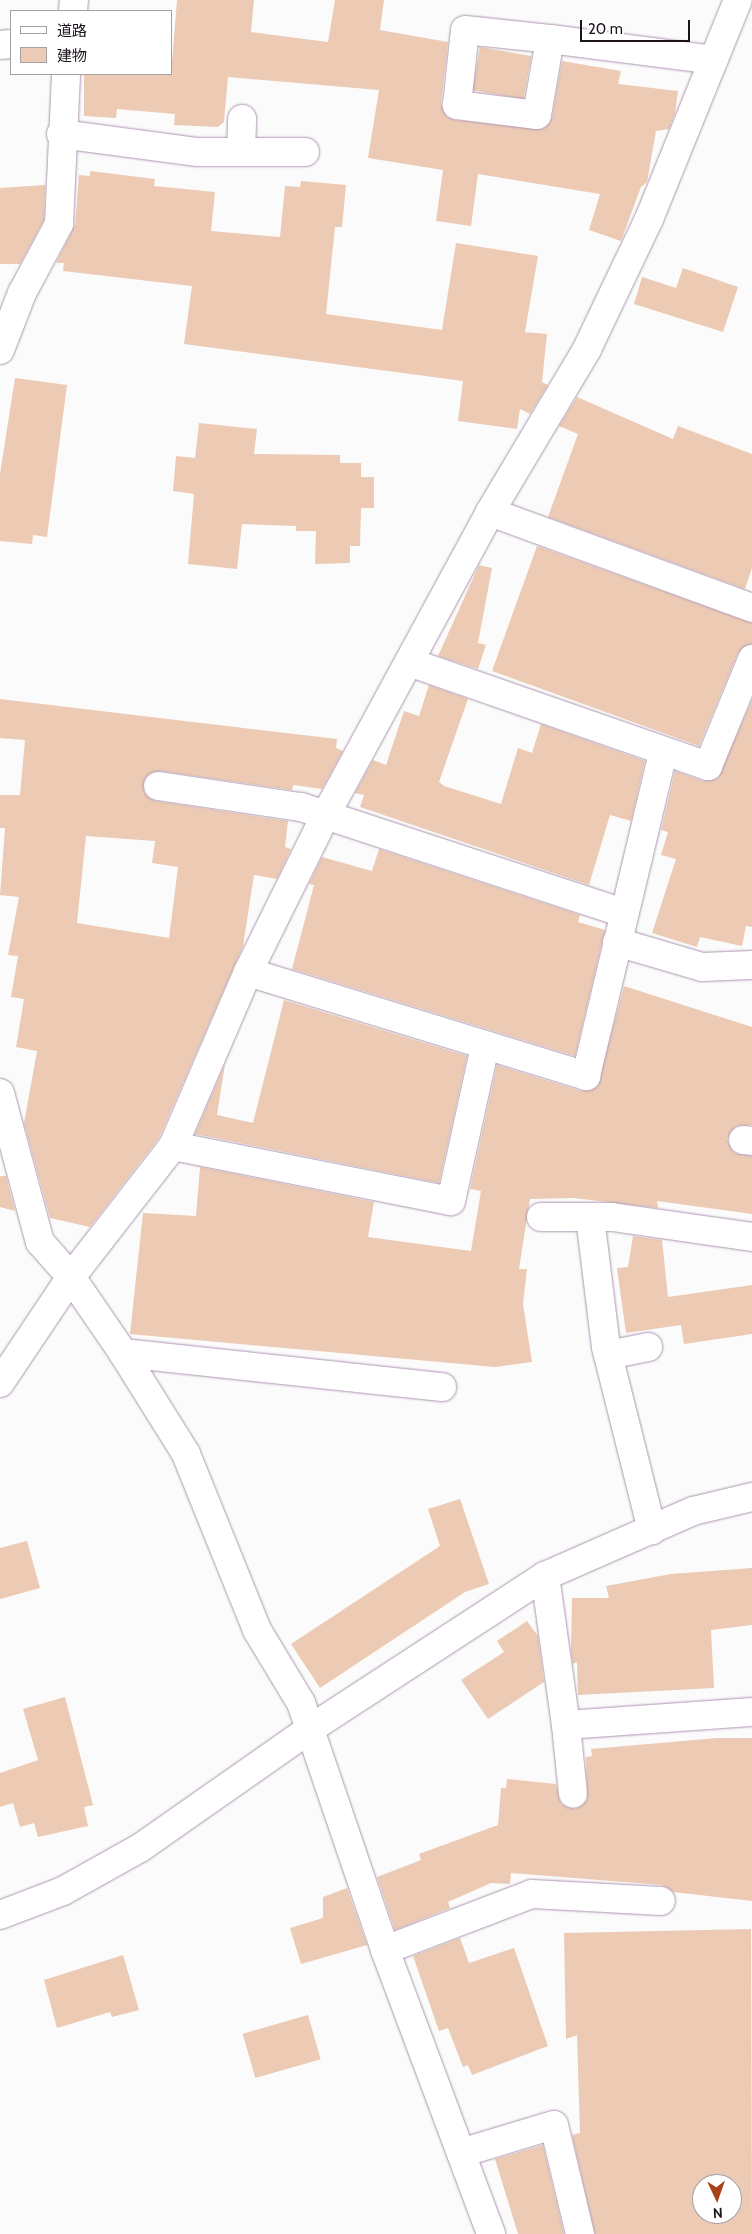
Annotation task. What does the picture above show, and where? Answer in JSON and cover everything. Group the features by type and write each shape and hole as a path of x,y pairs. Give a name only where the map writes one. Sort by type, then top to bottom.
{"street":[{"path":"0,1383 71,1278 173,1146 248,972 324,818 490,512 586,349 649,219 738,0"},
{"path":"550,39 714,60"},
{"path":"0,350 22,293 59,224 61,134 66,75"},
{"path":"241,152 242,119"},
{"path":"61,134 198,152 305,152"},
{"path":"490,512 752,608"},
{"path":"409,662 663,753 708,766 752,659"},
{"path":"248,972 586,1076 663,753"},
{"path":"158,786 302,807 324,818 624,913"},
{"path":"617,942 702,967 752,965"},
{"path":"173,1146 451,1201 485,1046"},
{"path":"0,1092 40,1242 71,1278 124,1353 186,1454 257,1630 301,1703 307,1731 385,1950 491,2234"},
{"path":"542,1217 590,1217 752,1237"},
{"path":"590,1217 608,1355 652,1530"},
{"path":"608,1355 648,1348"},
{"path":"124,1353 442,1387"},
{"path":"0,1915 63,1891 140,1848 307,1731 545,1576 693,1511 752,1497"},
{"path":"545,1576 566,1725 573,1794"},
{"path":"566,1725 752,1712"},
{"path":"385,1950 532,1894 661,1901"},
{"path":"461,2154 554,2125 580,2234"}],"building":[{"path":"177,0 254,0 251,32 328,42 335,0 384,0 380,30 448,42 441,104 447,117 455,120 543,129 552,118 562,61 621,71 618,84 678,91 675,113 669,129 656,131 647,182 641,187 621,241 589,230 600,194 478,174 471,226 436,221 443,170 368,158 379,90 228,77 224,122 218,127 174,125 175,114 117,109 116,118 84,116 84,75 172,75"},
{"path":"480,47 531,56 524,99 472,90"},
{"path":"90,171 155,179 154,186 215,192 211,231 280,237 285,186 300,187 301,181 346,185 342,227 335,227 326,314 442,330 456,243 538,256 525,332 547,334 542,382 548,385 530,414 520,409 517,429 458,421 463,381 184,344 192,286 63,271 64,263 56,263 75,225 79,175 90,176"},
{"path":"45,185 44,220 20,264 0,264 0,188"},
{"path":"683,268 738,287 723,332 634,304 642,277 676,288"},
{"path":"15,378 67,385 47,537 33,535 32,544 0,541 0,474"},
{"path":"577,397 673,439 678,426 752,454 752,568 745,589 548,517 578,434 559,426"},
{"path":"199,423 257,429 254,454 340,455 340,463 361,463 361,477 374,477 374,508 361,508 360,546 350,546 350,563 315,564 316,531 296,531 296,526 242,524 237,569 188,564 194,494 173,491 176,456 195,458"},
{"path":"537,546 752,623 752,644 738,653 699,746 492,671"},
{"path":"479,565 492,568 478,643 486,645 478,669 438,656"},
{"path":"429,685 468,699 439,782 444,786 501,804 518,748 532,753 541,724 645,761 631,821 610,815 589,885 360,807 364,795 355,793 373,760 386,765 404,711 419,716"},
{"path":"0,699 337,739 336,748 343,751 322,789 293,785 292,790 160,771 146,777 144,792 155,801 288,821 285,847 291,849 277,879 254,875 243,946 159,1138 90,1227 50,1218 24,1123 37,1051 16,1047 24,999 11,997 18,956 8,955 19,897 0,895 5,828 0,828 0,795 20,795 25,740 0,738","holes":["86,836 155,841 152,863 178,867 169,938 77,923"]},
{"path":"752,700 752,927 746,926 742,946 700,937 697,947 652,933 676,859 661,855 668,832 661,830 675,771 703,781 718,778"},
{"path":"379,849 580,915 578,922 605,930 575,1056 292,969 314,885 309,884 322,857 372,871"},
{"path":"624,986 752,1027 752,1125 736,1126 727,1139 734,1153 752,1156 752,1214 657,1201 658,1208 574,1198 530,1199 519,1269 527,1269 523,1304 532,1362 495,1367 130,1334 143,1213 196,1216 200,1167 374,1202 368,1237 471,1251 481,1191 470,1189 497,1065 581,1091 597,1087"},
{"path":"284,1000 467,1056 439,1183 195,1134 225,1064 217,1115 253,1123"},
{"path":"0,1176 6,1176 15,1211 0,1207"},
{"path":"633,1236 662,1240 668,1297 752,1285 752,1334 684,1344 681,1325 626,1333 617,1268 628,1267"},
{"path":"460,1499 489,1584 465,1592 320,1688 291,1644 440,1546 428,1509"},
{"path":"27,1541 40,1588 0,1599 0,1548"},
{"path":"752,1568 752,1625 711,1630 714,1688 578,1695 577,1662 573,1664 571,1650 572,1598 609,1598 606,1586 671,1574"},
{"path":"527,1621 538,1636 544,1682 488,1719 461,1680 504,1652 497,1641"},
{"path":"65,1697 93,1805 84,1807 88,1826 38,1837 34,1823 20,1827 13,1803 0,1807 0,1773 38,1760 23,1709"},
{"path":"717,1738 752,1738 752,1901 673,1892 662,1885 511,1873 510,1884 491,1883 448,1902 450,1908 395,1930 377,1877 421,1860 419,1854 498,1825 501,1788 506,1788 507,1779 556,1784 561,1804 575,1809 587,1800 586,1757 592,1756 591,1749"},
{"path":"347,1888 367,1945 301,1964 290,1928 323,1918 323,1897"},
{"path":"751,1929 752,2234 595,2234 572,2135 580,2133 577,2035 566,2039 564,1933"},
{"path":"460,1938 469,1963 514,1948 548,2046 472,2075 468,2065 463,2067 448,2028 439,2031 413,1956"},
{"path":"123,1955 139,2010 112,2017 110,2012 57,2028 44,1980"},
{"path":"308,2015 321,2059 255,2078 243,2034"},
{"path":"543,2145 564,2234 518,2234 495,2159"}]}
